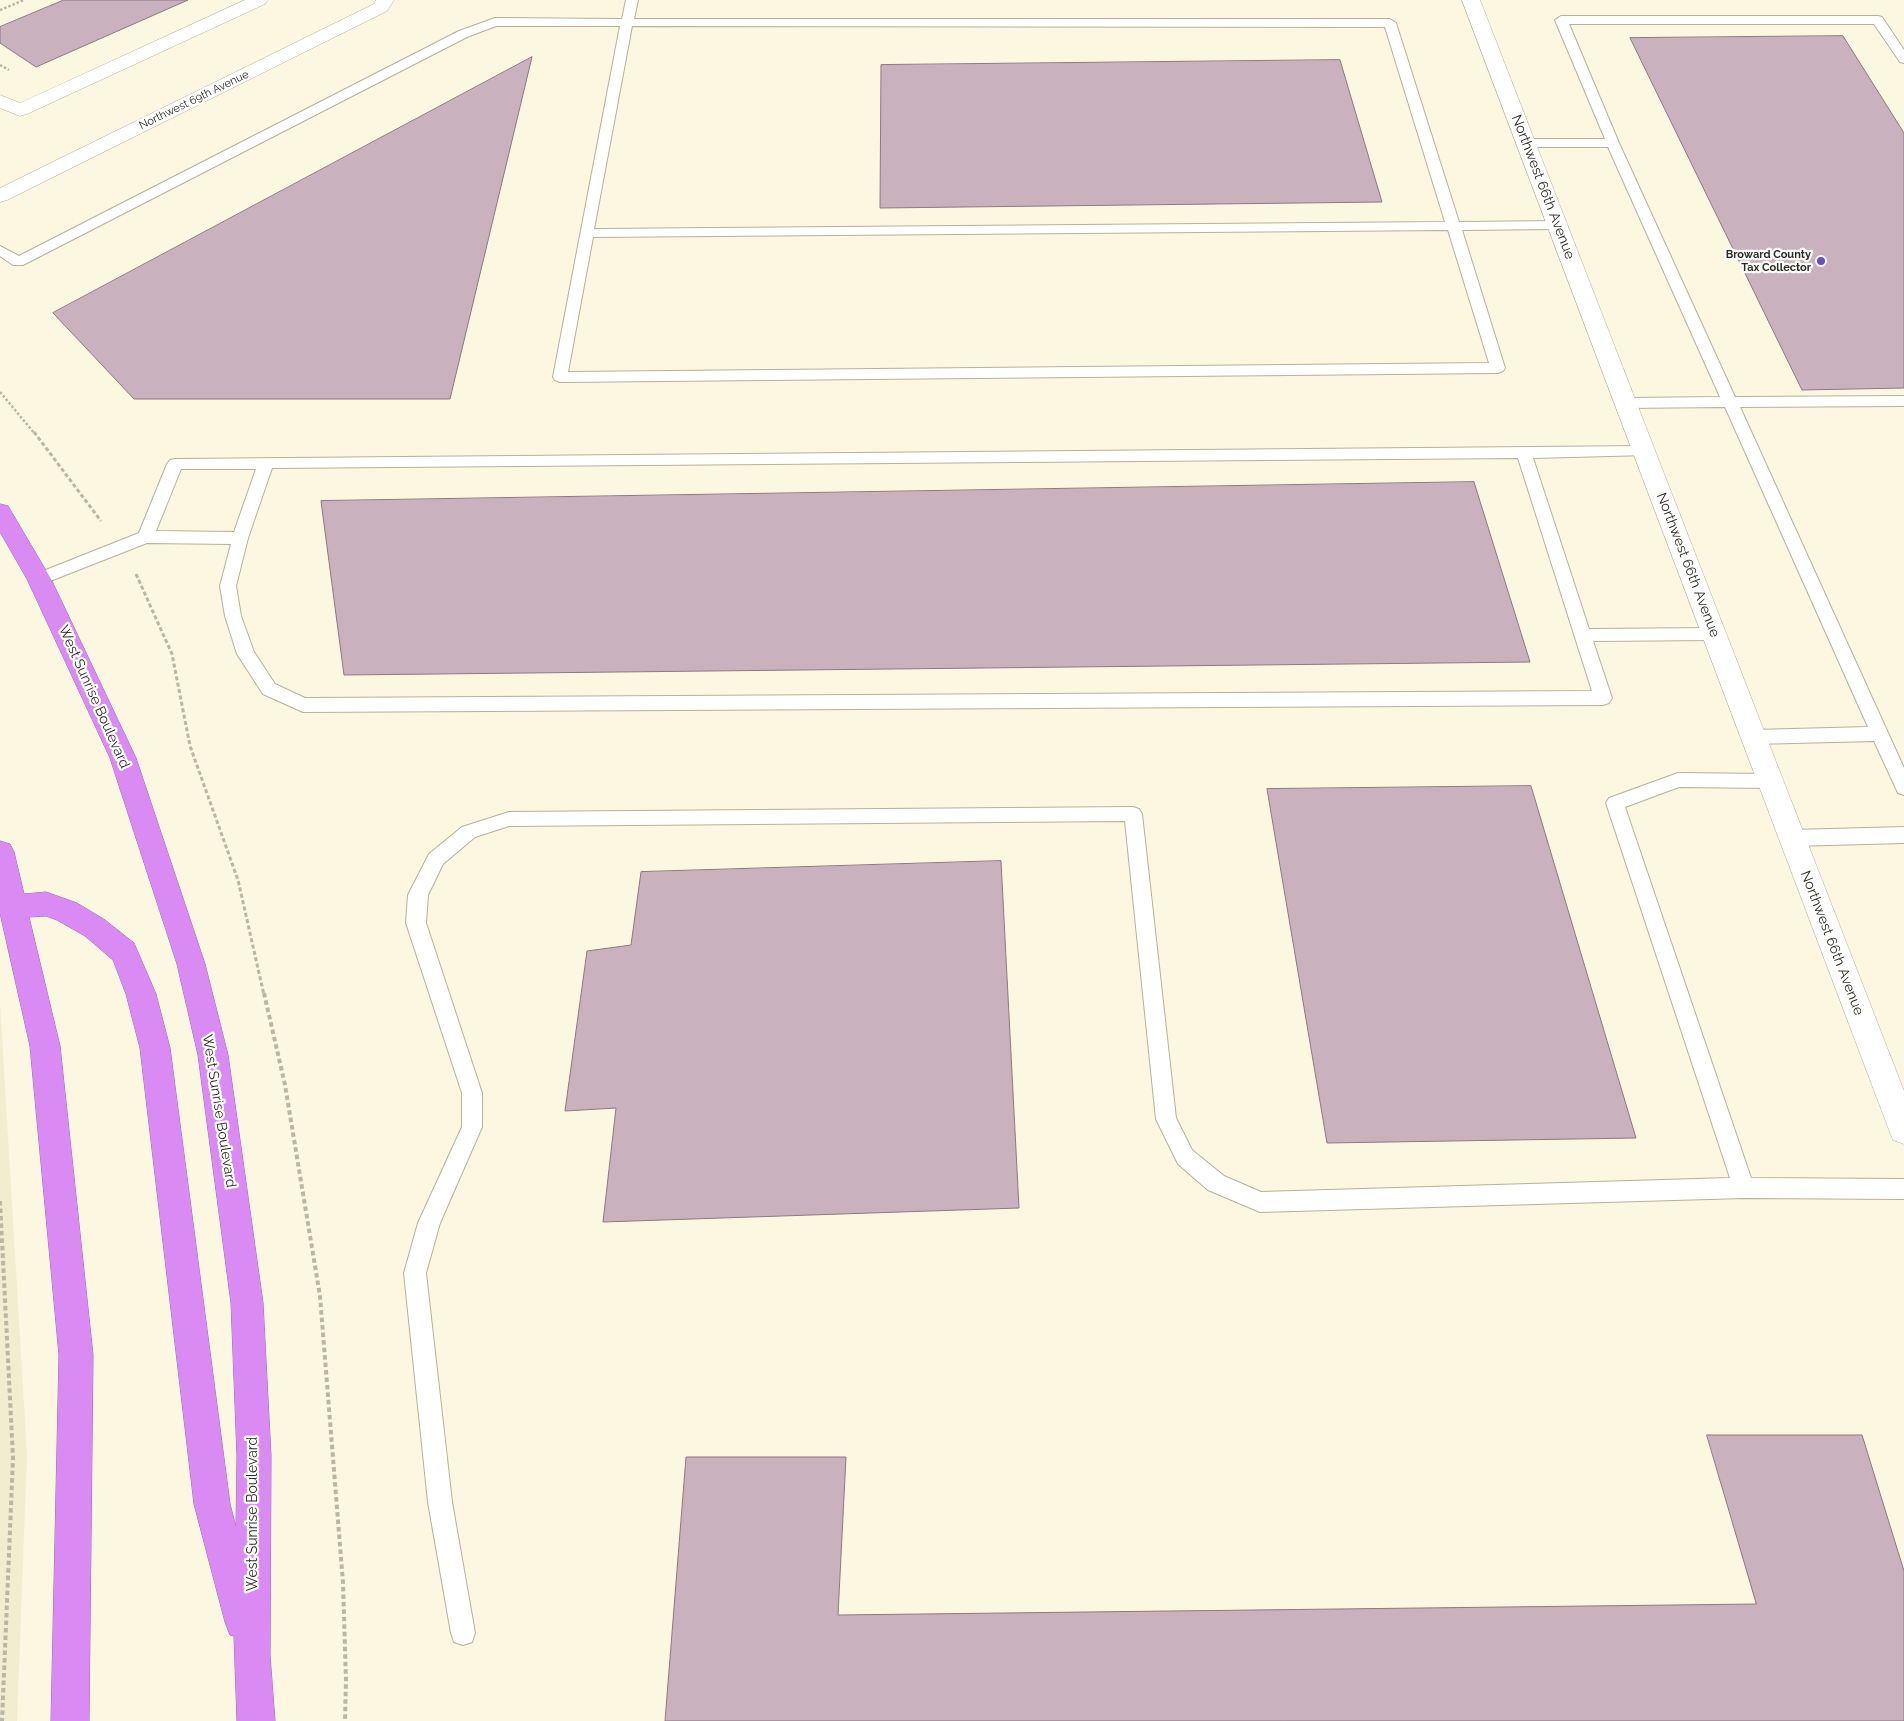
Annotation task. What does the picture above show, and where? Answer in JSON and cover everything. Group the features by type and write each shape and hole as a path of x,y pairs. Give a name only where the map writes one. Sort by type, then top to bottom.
{"highway":[{"name":"West Sunrise Boulevard","path":"0,512 39,579 123,758 191,964 213,1055 247,1303 254,1456 252,1655 256,1721"},
{"path":"0,852 6,908 45,1046 76,1355 70,1721"},
{"path":"6,908 46,904 67,911 95,928 124,952 140,994 155,1048 212,1504 252,1655"}],"street":[{"path":"0,100 20,110 259,0"},
{"name":"Northwest 69th Avenue","path":"0,196 381,7 385,0"},
{"name":"Northwest 66th Avenue","path":"1471,0 1904,1130"}],"lane":[{"path":"0,250 18,262 463,34 495,22 627,22 1390,23 1498,368 560,378 627,22 632,0"},
{"path":"1904,59 1878,20 1561,20 1613,143 1904,788"},
{"path":"1526,143 1613,143"},
{"path":"587,233 1558,225"},
{"path":"1625,402 1904,401"},
{"path":"146,537 175,464 1644,451"},
{"path":"266,463 240,538 228,586 233,616 246,654 269,689 303,705 1603,698 1524,452"},
{"path":"39,579 146,537 240,538"},
{"path":"1582,635 1714,634"},
{"path":"1754,736 1880,734"},
{"path":"1744,1188 1615,803 1678,780 1770,781"},
{"path":"463,1633 440,1502 415,1273 429,1223 472,1126 472,1092 416,924 418,895 436,859 469,832 510,819 1133,814 1166,1118 1185,1156 1216,1183 1260,1202 1744,1188 1904,1189"},
{"path":"1792,838 1904,836"}],"path":[{"path":"0,10 24,0"},
{"path":"0,1201 13,1458 2,1721"}],"shaded area":[{"path":"0,1003 27,1455 17,1721 0,1721"}],"building":[{"path":"64,0 188,0 36,67 0,43 0,27"},
{"name":"Broward County Tax Collector","path":"1843,36 1904,133 1904,388 1802,390 1630,38"},
{"path":"532,57 450,399 134,399 53,313"},
{"path":"1340,60 1382,202 880,208 881,65"},
{"path":"1474,482 1530,662 344,675 321,501"},
{"path":"1531,786 1636,1138 1327,1143 1267,789"},
{"path":"1001,861 1019,1208 603,1222 616,1108 565,1111 587,951 631,945 641,872"},
{"path":"1707,1435 1862,1435 1904,1571 1904,1721 665,1721 686,1457 846,1457 838,1615 1756,1604"}],"place":[{"name":"Broward County Tax Collector","path":"1821,261"}]}
